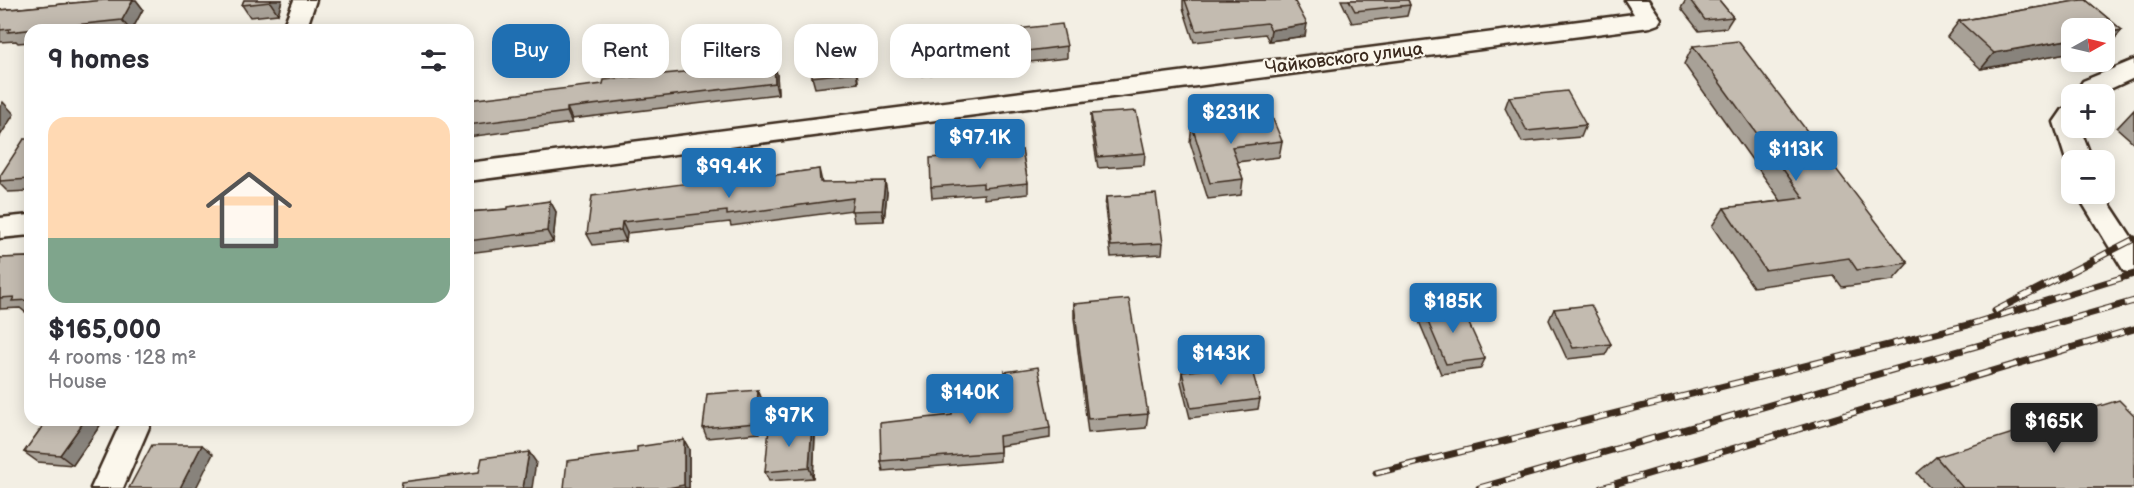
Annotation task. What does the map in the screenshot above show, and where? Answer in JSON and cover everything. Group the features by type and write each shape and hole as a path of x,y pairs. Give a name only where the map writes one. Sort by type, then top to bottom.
{"street":[{"path":"296,24 305,0"},
{"name":"Чайковского улица","path":"474,171 1643,9"},
{"path":"2099,84 2134,68"},
{"path":"2096,204 2134,263"},
{"path":"0,228 24,226"},
{"path":"108,488 134,426"}],"building":[{"path":"105,0 133,0 122,20 84,24 24,24 24,30 8,32 10,29 0,30 0,10"},
{"path":"244,0 271,0 270,2 242,5"},
{"path":"1185,0 1294,0 1307,24 1271,30 1267,23 1196,31"},
{"path":"1349,0 1408,0 1410,5 1355,11"},
{"path":"1690,0 1719,0 1733,17 1705,20"},
{"path":"2081,0 2086,0 2108,18 2061,18 2061,41 1994,53 1959,21"},
{"path":"1062,24 1067,46 1031,50 1031,27"},
{"path":"2115,24 2122,30 2115,31"},
{"path":"1738,41 1908,263 1857,270 1849,258 1765,270 1724,208 1804,198 1693,46"},
{"path":"681,72 681,78 775,78 775,83 567,108 567,112 474,124 474,99 603,84 604,80 624,78 669,78 669,74"},
{"path":"1567,91 1586,125 1527,131 1509,97"},
{"path":"1136,111 1145,153 1098,157 1091,114"},
{"path":"1272,117 1282,141 1232,147 1243,179 1210,183 1192,126"},
{"path":"24,139 24,179 0,181 0,176"},
{"path":"1022,150 1028,183 983,188 983,183 931,187 930,158"},
{"path":"819,169 820,182 885,181 882,210 851,211 853,198 727,215 727,211 622,222 621,230 587,234 592,196 697,182 697,186"},
{"path":"1156,194 1163,243 1111,246 1106,197"},
{"path":"550,201 547,231 474,240 474,212 508,209 508,207"},
{"path":"24,257 24,300 12,301 14,297 0,298 0,258"},
{"path":"1129,299 1148,414 1088,419 1074,304"},
{"path":"1460,304 1485,359 1446,364 1422,308"},
{"path":"1591,305 1611,344 1573,348 1554,309"},
{"path":"1250,363 1260,399 1191,408 1182,372"},
{"path":"1038,367 1050,428 999,436 1000,452 881,461 880,423 952,415 952,408 1011,405 1005,372"},
{"path":"758,390 756,423 703,428 707,394"},
{"path":"2119,400 2134,415 2134,488 1963,488 1936,457"},
{"path":"812,425 809,468 765,472 769,428"},
{"path":"43,426 81,426 60,455 24,452"},
{"path":"684,440 684,485 668,488 564,488 567,461 637,452 637,447"},
{"path":"152,445 202,445 180,488 129,488"},
{"path":"529,452 523,488 401,488 402,482 479,472 482,458"}],"railway":[{"path":"1995,311 2134,239"},
{"path":"1376,473 1968,325 2134,274"},
{"path":"1479,488 2134,301"},
{"path":"1601,488 2134,329"}]}
